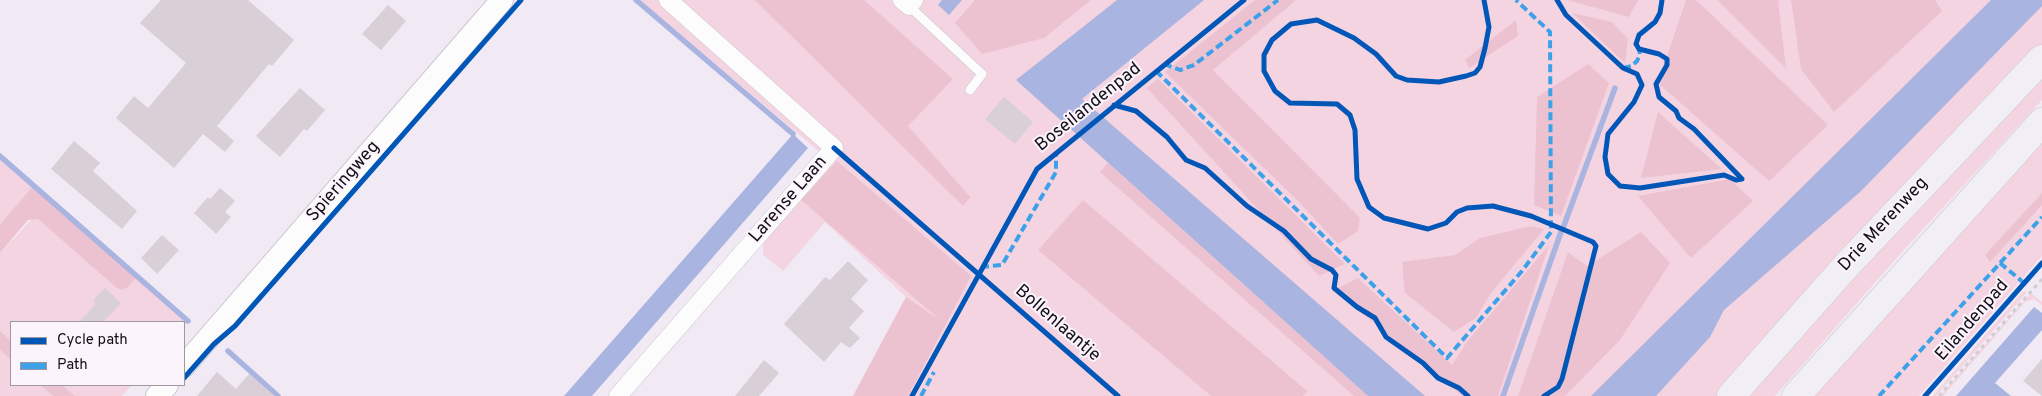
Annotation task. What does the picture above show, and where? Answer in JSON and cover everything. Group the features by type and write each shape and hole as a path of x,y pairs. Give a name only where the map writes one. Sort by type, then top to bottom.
{"highway":[{"name":"Drie Merenweg","path":"1731,396 1846,266 2042,59"},
{"path":"1796,396 2042,122"}],"street":[{"name":"Spieringweg","path":"185,365 502,0"},
{"name":"Larense Laan","path":"618,396 834,148 668,0"},
{"path":"158,396 166,386"}],"lane":[{"path":"909,2 982,74 970,90"}],"path":[{"path":"1939,396 2042,279"}],"shaded area":[{"path":"639,0 891,0 899,7 905,0 2042,0 2042,54 1725,396 853,396 906,297 825,222 783,271 763,255 763,243 833,163"},
{"path":"755,0 864,0 953,79 908,126 970,197 963,206"},
{"path":"975,0 1091,0 1044,38 982,54 955,23"},
{"path":"1255,0 1296,0 1213,70 1360,218 1358,231 1338,244 1299,202 1165,72"},
{"path":"1567,0 1638,0 1629,17"},
{"path":"1686,0 1696,0 1828,125 1769,181 1658,83"},
{"path":"1717,0 1778,0 1786,68"},
{"path":"1791,0 1935,0 1942,11 1834,112 1801,69"},
{"path":"1572,13 1612,22 1628,39 1625,63"},
{"path":"1516,20 1518,36 1469,68 1465,60"},
{"path":"1588,64 1609,83 1561,216 1534,205 1537,97"},
{"path":"2042,68 2042,100 1902,252 1775,396 1741,396"},
{"path":"1158,79 1345,264 1319,276 1147,88"},
{"path":"1658,112 1722,169 1641,178"},
{"path":"2042,140 2042,256 1919,396 1811,396"},
{"path":"0,154 34,185 0,224"},
{"path":"837,161 971,276 908,396 853,396 906,297 940,320 801,200"},
{"path":"1108,163 1368,396 1354,396 1100,172"},
{"path":"1730,179 1753,201 1691,258 1638,196"},
{"path":"34,185 138,276 128,287 122,290 117,288 38,219 28,220 0,253 0,224"},
{"path":"2042,193 2042,205 1990,262 1985,255"},
{"path":"1083,200 1307,391 1303,396 1211,396 1038,250"},
{"path":"32,219 38,219 128,287 138,276 188,321 185,325 185,321 10,321 10,340 0,331 0,253"},
{"path":"1531,226 1544,229 1491,293 1476,318 1454,332 1405,293 1402,262 1455,255 1480,238"},
{"path":"1641,232 1670,263 1620,340 1565,396 1518,396 1568,252 1587,266"},
{"path":"1549,245 1498,396 1462,396 1334,290 1358,278 1452,365 1466,343"},
{"path":"2022,292 2027,292 1936,396 1933,396"},
{"path":"2031,293 2042,302 2042,305 2034,299 2025,302 1943,396 1940,396"},
{"path":"0,331 10,340 10,359 0,350"},
{"path":"0,350 10,359 10,386 41,386 53,396 0,396"},
{"path":"41,386 63,386 75,396 53,396"},
{"path":"63,386 131,386 122,396 75,396"}],"water":[{"path":"942,0 962,0 949,15 938,5"},
{"path":"1117,0 1204,0 1082,99 1425,396 1368,396 1016,80"},
{"path":"1991,0 2042,0 2042,6 1860,192 1724,310 1710,337 1656,396 1591,396"},
{"path":"793,134 808,148 592,396 564,396"},
{"path":"2034,307 2042,313 2042,330 1995,383 2011,396 1956,396"}],"building":[{"path":"161,0 248,0 294,40 272,66 269,64 217,126 234,141 225,152 203,134 174,168 116,118 134,96 148,108 186,63 140,23"},
{"path":"388,5 406,21 381,50 362,34"},
{"path":"300,88 325,110 307,131 304,129 280,157 256,136"},
{"path":"1004,97 1033,122 1015,144 985,119"},
{"path":"74,141 100,163 93,171 137,211 122,229 51,169"},
{"path":"220,188 235,201 225,212 231,217 216,234 194,213 208,197 210,199"},
{"path":"162,235 179,250 157,274 141,258"},
{"path":"848,261 868,280 851,299 864,311 849,328 860,338 850,348 841,342 824,362 784,324 825,277 830,280"},
{"path":"105,288 121,303 104,321 80,321 96,304 93,301"},
{"path":"2042,359 2042,396 2023,381"},
{"path":"764,360 779,373 759,396 735,396"},
{"path":"217,372 236,389 249,374 275,396 197,396"}],"waterway":[{"path":"636,0 793,134"},
{"path":"1563,228 1615,88"},
{"path":"0,156 188,321"},
{"path":"1503,396 1561,232"},
{"path":"228,351 278,396"}],"marked path":[{"path":"1164,64 1180,70 1194,65 1278,0"},
{"path":"1156,71 1447,358 1522,271 1551,232 1550,32 1516,0"},
{"path":"1623,68 1632,66 1637,61 1640,55 1639,49"},
{"path":"981,267 1002,265 1056,172 1056,153"},
{"path":"1879,396 2042,217"},
{"path":"2000,263 2024,283"},
{"path":"921,396 934,372"}],"cycle path":[{"path":"185,377 214,344 235,326 521,0"},
{"name":"Boseilandenpad","path":"912,396 1037,169 1244,0"},
{"path":"1484,0 1489,27 1485,48 1480,67 1475,73 1466,76 1439,82 1407,80 1396,76 1376,54 1354,38 1317,20 1291,24 1272,40 1264,55 1264,71 1275,91 1290,103 1337,104 1350,115 1355,130 1357,179 1369,207 1384,218 1428,229 1446,223 1457,212 1467,208 1493,206 1531,216 1593,242 1596,246 1562,379 1558,387 1544,396"},
{"path":"1557,0 1566,15 1623,68 1637,74 1642,85 1634,102 1608,134 1605,157 1608,174 1620,186 1640,188 1724,175 1736,180 1742,179 1694,129 1679,118 1676,111 1659,97 1656,84 1667,65 1667,59 1659,54 1639,49 1636,44 1639,35 1655,22 1660,13 1662,0"},
{"name":"Boseilandenpad","path":"1114,105 1136,111 1167,137 1186,160 1205,168 1247,206 1284,231 1311,259 1332,270 1336,275 1334,288 1357,307 1375,318 1386,337 1423,363 1438,378 1459,388 1468,396"},
{"name":"Bollenlaantje","path":"834,148 1118,396"},
{"name":"Eilandenpad","path":"1925,396 2042,263"}]}
